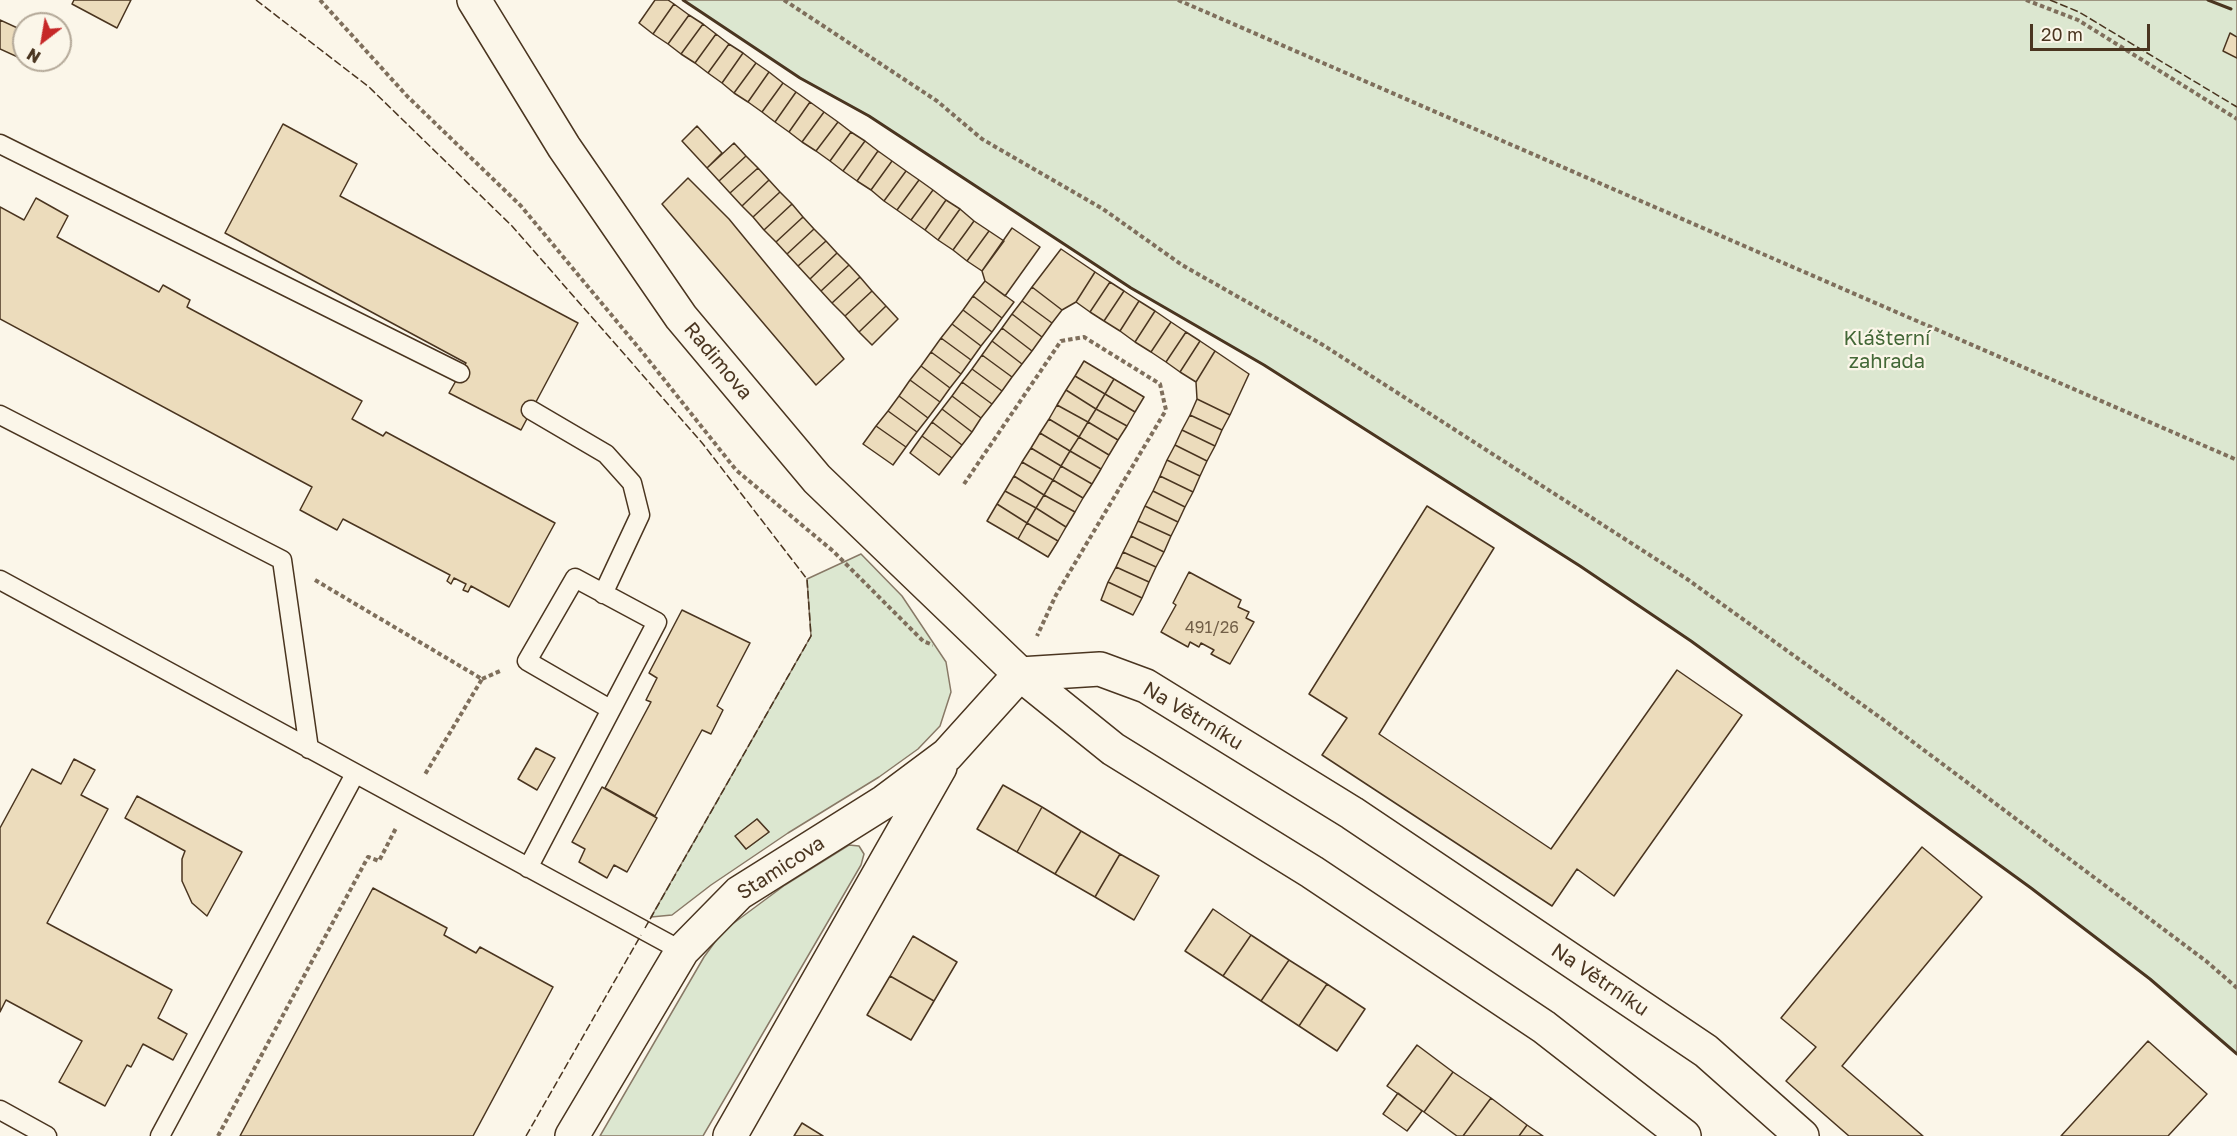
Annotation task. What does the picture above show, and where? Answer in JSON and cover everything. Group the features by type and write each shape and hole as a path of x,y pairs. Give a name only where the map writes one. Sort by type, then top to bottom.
{"street":[{"name":"Radimova","path":"474,0 564,147 681,317 817,479 1020,674"},
{"name":"Na Větrníku","path":"1020,674 1100,669 1146,686 1352,813 1706,1051 1802,1136"},
{"name":"Stamicova","path":"572,1136 682,951 739,893 884,802 947,755 1020,674"},
{"path":"1020,674 1113,749 1312,872 1544,1027 1684,1136"},
{"name":"Stamicova","path":"730,1136 947,755"}],"lane":[{"path":"0,144 460,373"},
{"path":"531,410 606,454 632,483 640,515 603,594"},
{"path":"0,415 282,560 309,748"},
{"path":"528,868 657,622 574,578 527,661 610,709"},
{"path":"0,580 682,951"},
{"path":"160,1136 355,774"},
{"path":"0,1110 47,1136"}],"path":[{"path":"320,0 407,96 521,206 736,470 833,551 923,641 934,645"},
{"path":"784,0 937,101 982,139 1103,209 1182,265 1323,345 1688,579 1885,721 2206,961 2237,988"},
{"path":"1178,0 2237,460"},
{"path":"2025,0 2078,20 2237,119"},
{"path":"964,484 1061,341 1084,337 1160,384 1166,410 1056,595 1020,674"}],"green space":[{"name":"Klášterní zahrada","path":"683,0 2237,0 2237,1054 2150,979 2031,888 1691,641 1580,566 1264,365 1131,288 869,116 800,78"},
{"path":"861,554 902,596 946,662 951,692 940,726 918,749 879,777 788,833 711,885 672,915 651,917 811,636 807,579","holes":["757,819 769,832 746,849 736,836"]},
{"path":"849,845 859,846 864,854 861,865 703,1136 600,1136 704,957 723,931 785,885"}],"building":[{"path":"74,0 131,0 117,28 72,4"},
{"path":"655,0 668,0 674,4 653,34 639,23"},
{"path":"674,4 689,15 668,44 653,34"},
{"path":"689,15 703,24 681,54 668,44"},
{"path":"0,20 12,26 12,54 0,49"},
{"path":"703,24 716,34 695,63 681,54"},
{"path":"2230,33 2237,37 2237,58 2223,51"},
{"path":"716,34 729,44 708,73 695,63"},
{"path":"729,44 743,53 722,83 708,73"},
{"path":"743,53 756,63 734,93 722,83"},
{"path":"756,63 769,72 748,102 734,93"},
{"path":"769,72 783,83 762,112 748,102"},
{"path":"783,83 796,92 775,122 762,112"},
{"path":"796,92 810,102 789,132 775,122"},
{"path":"810,102 824,112 802,142 789,132"},
{"path":"824,112 838,122 816,151 802,142"},
{"path":"838,122 851,132 830,161 816,151"},
{"path":"283,124 357,164 340,196 578,323 521,430 449,393 466,363 225,233"},
{"path":"697,126 722,153 707,168 682,141"},
{"path":"851,132 865,141 843,171 830,161"},
{"path":"865,141 878,151 857,181 843,171"},
{"path":"734,143 746,156 719,181 707,168"},
{"path":"878,151 892,161 871,190 857,181"},
{"path":"746,156 758,168 730,193 719,181"},
{"path":"892,161 906,171 884,201 871,190"},
{"path":"758,168 769,180 742,206 730,193"},
{"path":"906,171 919,180 897,210 884,201"},
{"path":"688,178 729,219 844,359 816,385 662,204"},
{"path":"769,180 780,192 753,217 742,206"},
{"path":"919,180 933,190 911,220 897,210"},
{"path":"933,190 946,200 925,230 911,220"},
{"path":"780,192 792,204 764,230 753,217"},
{"path":"36,198 68,216 57,237 159,292 163,285 190,300 187,307 362,401 352,419 383,436 386,432 555,523 509,607 471,586 468,592 463,590 466,584 454,578 451,584 447,581 450,575 343,519 337,530 300,510 312,487 0,319 0,207 24,220"},
{"path":"946,200 960,209 938,240 925,230"},
{"path":"792,204 803,217 776,242 764,230"},
{"path":"960,209 974,221 953,250 938,240"},
{"path":"803,217 814,229 787,254 776,242"},
{"path":"974,221 989,231 967,261 953,250"},
{"path":"1012,228 1040,247 1005,296 985,281 982,271"},
{"path":"814,229 826,241 798,266 787,254"},
{"path":"989,231 1004,241 982,271 967,261"},
{"path":"826,241 837,253 810,279 798,266"},
{"path":"1061,249 1095,272 1076,302 1062,310 1032,287"},
{"path":"837,253 849,265 821,291 810,279"},
{"path":"849,265 860,277 832,303 821,291"},
{"path":"1095,272 1110,282 1090,312 1076,302"},
{"path":"860,277 872,291 845,316 832,303"},
{"path":"985,281 1014,302 1002,318 973,296"},
{"path":"1110,282 1124,291 1104,321 1090,312"},
{"path":"1032,287 1062,310 1052,323 1022,301"},
{"path":"872,291 886,306 859,332 845,316"},
{"path":"1124,291 1139,301 1120,331 1104,321"},
{"path":"973,296 1002,318 992,332 963,310"},
{"path":"1022,301 1052,323 1042,337 1012,314"},
{"path":"1139,301 1155,311 1135,342 1120,331"},
{"path":"886,306 898,319 872,345 859,332"},
{"path":"963,310 992,332 981,346 952,324"},
{"path":"1155,311 1171,322 1151,352 1135,342"},
{"path":"1012,314 1042,337 1032,351 1002,328"},
{"path":"1171,322 1186,332 1166,362 1151,352"},
{"path":"952,324 981,346 971,360 941,338"},
{"path":"1002,328 1032,351 1022,364 992,341"},
{"path":"1186,332 1200,341 1180,372 1166,362"},
{"path":"941,338 971,360 961,374 931,352"},
{"path":"992,341 1022,364 1012,377 982,355"},
{"path":"1200,341 1215,351 1196,382 1180,372"},
{"path":"1215,351 1249,374 1230,415 1197,399 1196,382"},
{"path":"931,352 961,374 950,388 921,366"},
{"path":"982,355 1012,377 1002,391 972,369"},
{"path":"1084,361 1114,379 1105,394 1075,376"},
{"path":"921,366 950,388 940,402 910,380"},
{"path":"972,369 1002,391 992,404 962,382"},
{"path":"1075,376 1105,394 1096,409 1066,390"},
{"path":"1114,379 1144,397 1135,412 1105,394"},
{"path":"910,380 940,402 928,418 899,396"},
{"path":"962,382 992,404 981,418 952,396"},
{"path":"1066,390 1096,409 1088,422 1057,405"},
{"path":"1105,394 1135,412 1127,426 1096,409"},
{"path":"899,396 928,418 917,432 888,411"},
{"path":"952,396 981,418 972,432 942,409"},
{"path":"1197,399 1230,415 1222,430 1190,415"},
{"path":"1057,405 1088,422 1079,437 1049,419"},
{"path":"942,409 972,432 962,445 932,422"},
{"path":"1096,409 1127,426 1118,440 1088,422"},
{"path":"888,411 917,432 906,447 876,426"},
{"path":"1190,415 1222,430 1215,446 1182,430"},
{"path":"1049,419 1079,437 1070,451 1040,433"},
{"path":"932,422 962,445 952,458 922,436"},
{"path":"1088,422 1118,440 1109,455 1079,437"},
{"path":"876,426 906,447 893,465 863,444"},
{"path":"1182,430 1215,446 1207,461 1175,445"},
{"path":"1040,433 1070,451 1061,466 1031,448"},
{"path":"922,436 952,458 939,475 910,453"},
{"path":"1079,437 1109,455 1101,469 1070,451"},
{"path":"1175,445 1207,461 1200,476 1167,460"},
{"path":"1031,448 1061,466 1053,480 1022,462"},
{"path":"1070,451 1101,469 1092,484 1061,466"},
{"path":"1167,460 1200,476 1193,492 1160,476"},
{"path":"1022,462 1053,480 1044,495 1014,476"},
{"path":"1061,466 1092,484 1083,498 1053,480"},
{"path":"1014,476 1044,495 1036,508 1005,491"},
{"path":"1160,476 1193,492 1185,507 1153,491"},
{"path":"1053,480 1083,498 1075,512 1044,495"},
{"path":"1005,491 1036,508 1027,523 997,504"},
{"path":"1153,491 1185,507 1178,522 1145,506"},
{"path":"1044,495 1075,512 1066,527 1036,508"},
{"path":"997,504 1027,523 1018,539 987,521"},
{"path":"1145,506 1178,522 1171,536 1138,521"},
{"path":"1427,506 1494,548 1379,734 1551,849 1677,670 1742,715 1614,896 1577,869 1552,906 1322,755 1347,718 1309,694"},
{"path":"1036,508 1066,527 1058,541 1027,523"},
{"path":"1138,521 1171,536 1164,552 1131,536"},
{"path":"1027,523 1058,541 1048,557 1018,539"},
{"path":"1131,536 1164,552 1156,567 1123,552"},
{"path":"1123,552 1156,567 1149,582 1116,567"},
{"path":"1116,567 1149,582 1142,598 1108,582"},
{"path":"1189,572 1241,600 1238,607 1249,612 1246,618 1254,622 1230,664 1211,654 1214,650 1201,643 1199,647 1190,642 1188,647 1161,632 1176,605 1173,603"},
{"path":"1108,582 1142,598 1133,615 1101,600"},
{"path":"682,610 750,643 717,706 723,710 711,734 702,730 655,816 605,788 651,702 646,700 657,678 649,673"},
{"path":"536,748 555,758 537,790 518,779"},
{"path":"74,759 95,770 81,795 108,809 47,923 172,990 158,1018 187,1034 173,1060 143,1044 131,1067 127,1065 105,1106 59,1082 82,1041 6,1000 0,1012 0,828 32,769 61,784"},
{"path":"1003,785 1042,807 1017,852 977,829"},
{"path":"602,787 657,818 627,872 614,865 607,878 579,862 585,849 572,842"},
{"path":"137,796 242,852 207,916 192,903 182,881 182,859 185,851 125,818"},
{"path":"1042,807 1081,831 1055,874 1017,852"},
{"path":"757,819 769,832 746,849 735,836"},
{"path":"1081,831 1120,854 1095,897 1055,874"},
{"path":"1922,847 1982,897 1842,1066 1923,1136 1849,1136 1786,1081 1816,1047 1781,1018"},
{"path":"1120,854 1159,876 1134,920 1095,897"},
{"path":"373,888 447,928 444,935 476,953 480,947 553,987 473,1136 240,1136"},
{"path":"1213,909 1251,935 1223,976 1185,951"},
{"path":"1251,935 1289,960 1261,1001 1223,976"},
{"path":"913,936 957,962 934,1001 890,976"},
{"path":"1289,960 1327,984 1299,1026 1261,1001"},
{"path":"890,976 934,1001 911,1040 867,1015"},
{"path":"1327,984 1365,1009 1337,1051 1299,1026"},
{"path":"2148,1041 2207,1094 2168,1136 2061,1136"},
{"path":"1417,1045 1453,1072 1424,1112 1387,1086"},
{"path":"1453,1072 1491,1098 1463,1136 1457,1136 1424,1112"},
{"path":"1398,1093 1422,1111 1407,1131 1383,1114"},
{"path":"1491,1098 1527,1125 1519,1136 1463,1136"},
{"path":"802,1123 823,1136 794,1136"},
{"path":"1527,1125 1543,1136 1519,1136"}],"fence":[{"path":"256,0 369,87 512,226 703,444 807,579 811,636 645,928"},
{"path":"2050,0 2079,12 2237,107"},
{"path":"526,1136 641,935"}],"wall":[{"path":"683,0 800,78 869,116 1131,288 1264,365 1580,566 1691,641 2031,888 2150,979 2237,1054"},
{"path":"2208,0 2231,9"}]}
